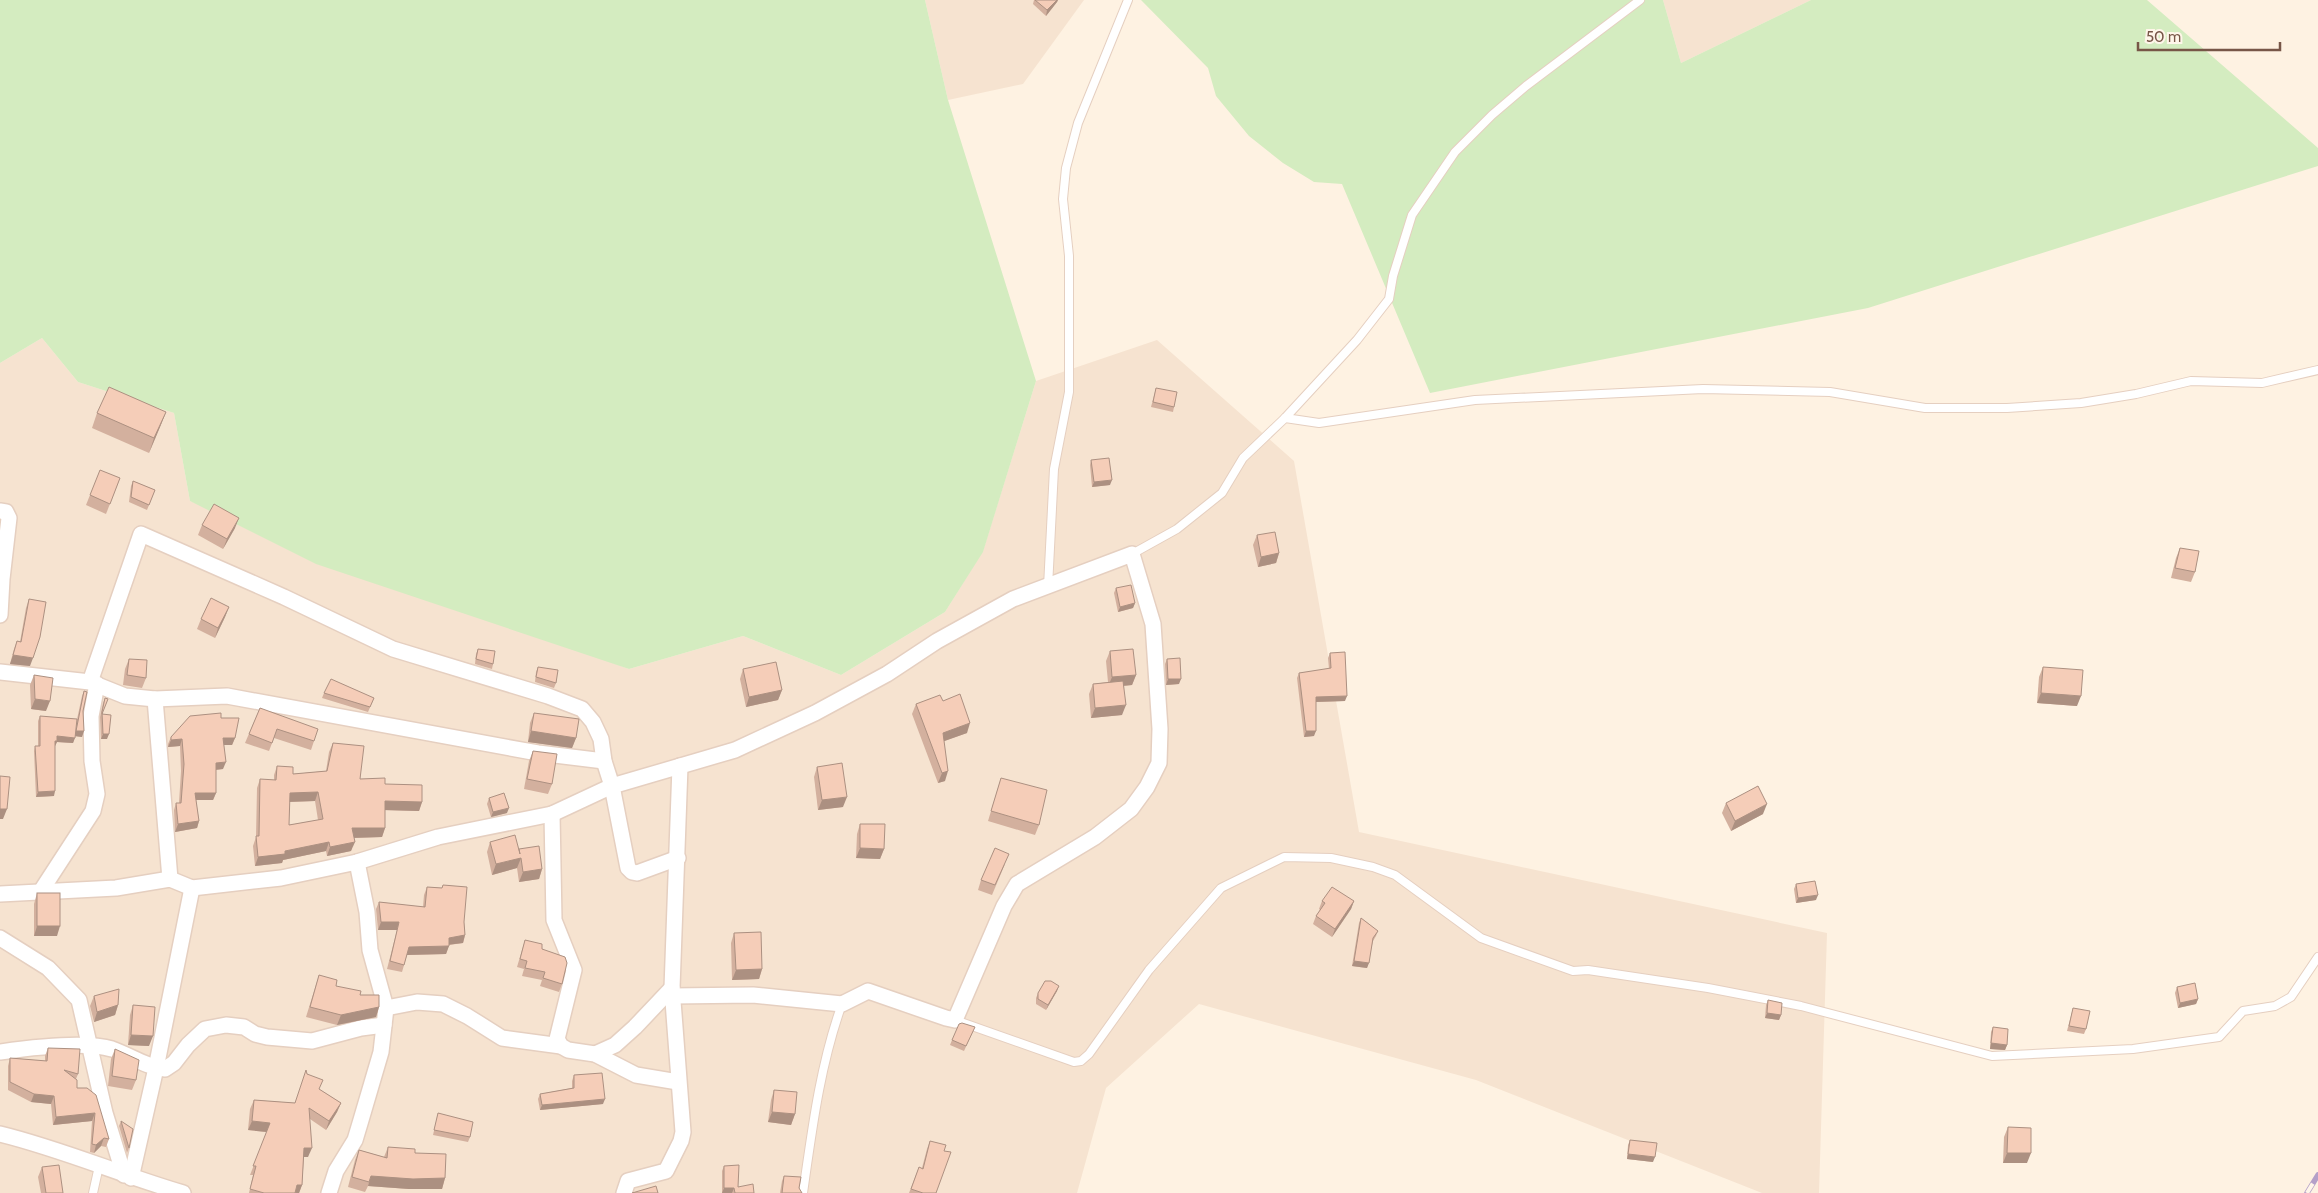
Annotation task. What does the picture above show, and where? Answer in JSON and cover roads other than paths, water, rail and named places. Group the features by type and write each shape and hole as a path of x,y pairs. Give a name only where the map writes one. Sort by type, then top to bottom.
{"street":[{"path":"0,511 6,512 9,518 0,615"},
{"path":"41,891 93,811 97,794 92,761 91,716 93,683 141,534 284,596 393,649 548,696 582,710 593,722 601,739 604,761 612,786 628,868 632,872 638,873 678,858"},
{"path":"0,894 116,888 170,879 192,888 281,878 357,862 438,836 552,814 612,786 735,750 814,713 888,674 937,642 1013,599 1132,554 1153,624 1160,729 1159,763 1147,787 1132,810 1095,837 1018,884 1004,906 955,1020 868,991 842,1004 753,995 672,992 615,1045 595,1054"},
{"path":"0,672 93,683 125,696 155,699 228,696 538,753 604,761"},
{"path":"155,699 170,879"},
{"path":"624,1193 628,1182 663,1173 669,1168 683,1132 672,992 680,766"},
{"path":"552,814 554,920 574,970 558,1040 561,1046"},
{"path":"329,1193 336,1171 355,1140 380,1052 386,1008 370,950 367,912 357,862"},
{"path":"127,1176 156,1068 192,888"},
{"path":"0,938 48,968 74,993 82,1008 105,1113 127,1176"},
{"path":"386,1008 416,1002 444,1004 502,1038 561,1046 568,1050 595,1054 636,1075 678,1082"},
{"path":"0,1052 58,1047 113,1049 156,1068 165,1069 174,1063 188,1044 205,1029 226,1024 244,1028 255,1034 267,1037 312,1041 384,1025"},
{"path":"0,1134 36,1142 127,1176 183,1193"}],"lane":[{"path":"1048,587 1054,469 1069,392 1069,256 1063,198 1066,168 1078,123 1128,0"},
{"path":"1132,554 1177,529 1222,493 1243,458 1338,364 1389,299 1393,276 1412,215 1455,152 1526,86 1640,0"},
{"path":"1285,418 1319,423 1475,400 1703,389 1830,392 1925,408 2007,408 2081,403 2136,394 2191,381 2262,383 2318,370"},
{"path":"955,1020 1069,1060 1081,1061 1089,1054 1149,970 1221,888 1284,857 1331,858 1373,867 1395,875 1481,938 1572,971 1588,970 1708,988 1801,1006 1992,1056 2133,1049 2219,1036 2243,1011 2275,1006 2291,997 2318,957"},
{"path":"803,1193 815,1107 834,1025 842,1004"},
{"path":"93,1193 99,1166"}],"railway":[{"path":"2307,1193 2318,1175"}]}
